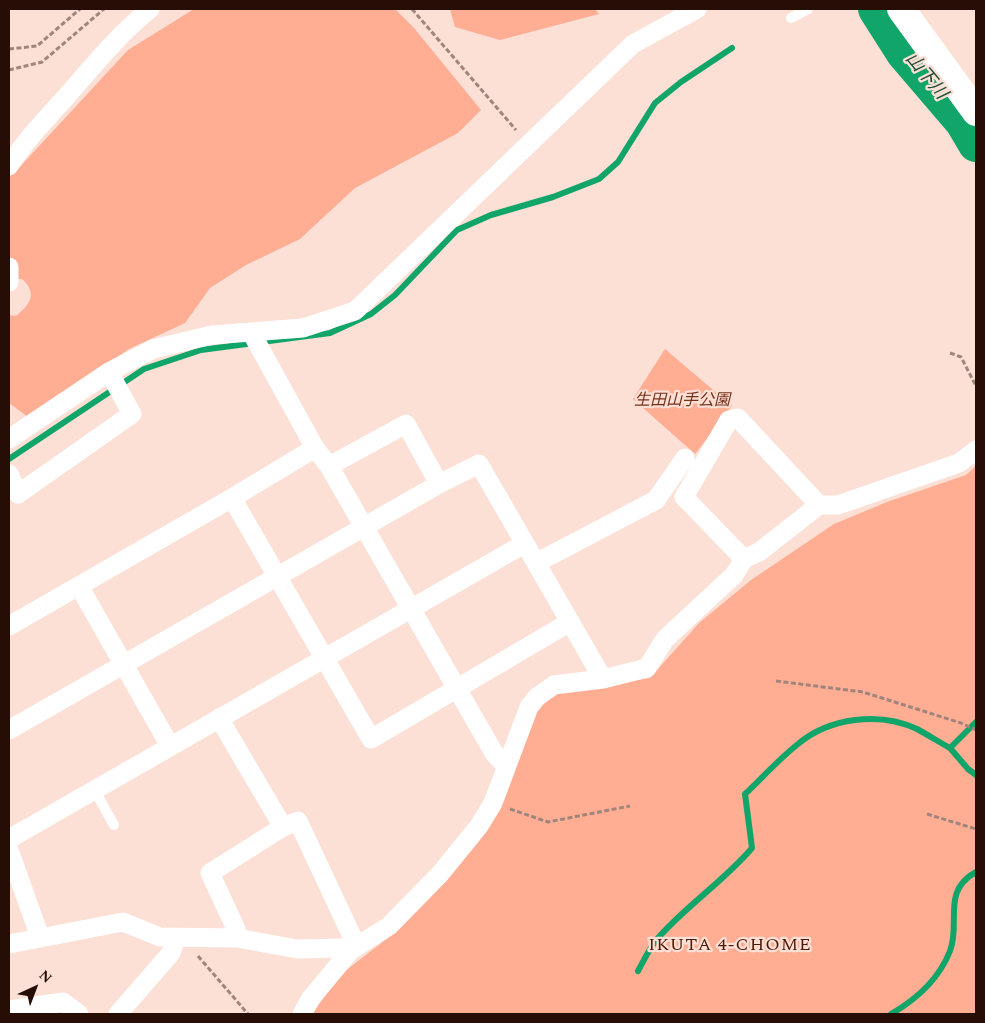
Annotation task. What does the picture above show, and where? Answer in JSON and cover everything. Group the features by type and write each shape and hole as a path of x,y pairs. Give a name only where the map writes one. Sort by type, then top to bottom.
{"street":[{"path":"9,166 19,150 85,74 133,22 150,9"},
{"path":"9,439 109,372 153,349 212,335 303,328 355,311 633,44 697,9"},
{"path":"901,9 976,112"},
{"path":"9,267 9,282"},
{"path":"251,332 315,448 329,466 410,610 494,753 506,766"},
{"path":"9,474 18,494 132,414 109,372"},
{"path":"744,559 684,497 729,420 738,418 819,505"},
{"path":"329,466 406,424 438,484"},
{"path":"9,626 315,448"},
{"path":"302,1014 311,998 354,948 389,926 440,874 479,826 493,803 530,707 537,697 554,685 603,679 647,668 665,639 734,575 744,559 759,552 819,505 838,504 959,463 976,450"},
{"path":"536,563 656,500 685,458"},
{"path":"9,730 438,484 479,464 603,679"},
{"path":"232,498 371,739 570,622"},
{"path":"9,839 524,544"},
{"path":"79,586 122,665 170,746"},
{"path":"219,718 283,827"},
{"path":"237,938 236,929 210,873 283,827 298,821 354,948"},
{"path":"9,850 40,937"},
{"path":"9,944 123,922 160,937 237,938 297,949 354,948"},
{"path":"118,1014 171,953 179,938"},
{"path":"9,1010 63,1002 79,1014"}],"lane":[{"path":"791,18 808,9"},
{"path":"95,791 114,826"}],"path":[{"path":"9,49 37,46 80,9"},
{"path":"9,70 42,62 104,9"},
{"path":"412,9 528,144"},
{"path":"950,353 961,358 976,386"},
{"path":"776,681 863,692 961,722 976,730"},
{"path":"493,803 548,822 630,806"},
{"path":"927,814 976,828"},
{"path":"179,938 248,1014"}],"green space":[{"path":"194,9 395,9 414,28 481,110 458,133 355,188 300,239 246,265 210,288 185,323 129,349 28,417 9,403 9,315 16,316 21,312 28,303 31,294 27,284 22,279 9,279 9,175 16,171 128,50"},
{"path":"450,9 595,9 599,14 500,40 455,27"},
{"name":"生田山手公園","path":"665,349 732,406 695,454 633,399"},
{"path":"976,466 976,1014 312,1014 340,975 393,934 446,879 535,710 551,694 650,678 699,623 751,580 834,524 887,502 966,475"}],"waterway":[{"name":"山下川","path":"876,9 904,53 963,122 976,144"},
{"path":"9,459 144,369 201,350 330,333 371,314 395,295 457,230 491,215 553,197 599,179 618,162 655,103 681,82 732,48"},
{"path":"638,971 650,949 669,926 730,871 752,848 745,794 777,762 810,735 839,723 855,720 887,720 917,729 950,748"},
{"path":"976,722 950,748 968,769 976,775"},
{"path":"891,1014 918,995 940,971 953,940 955,898 965,880 976,872"}],"district":[{"name":"IKUTA 4-CHOME","path":"730,946"}]}
